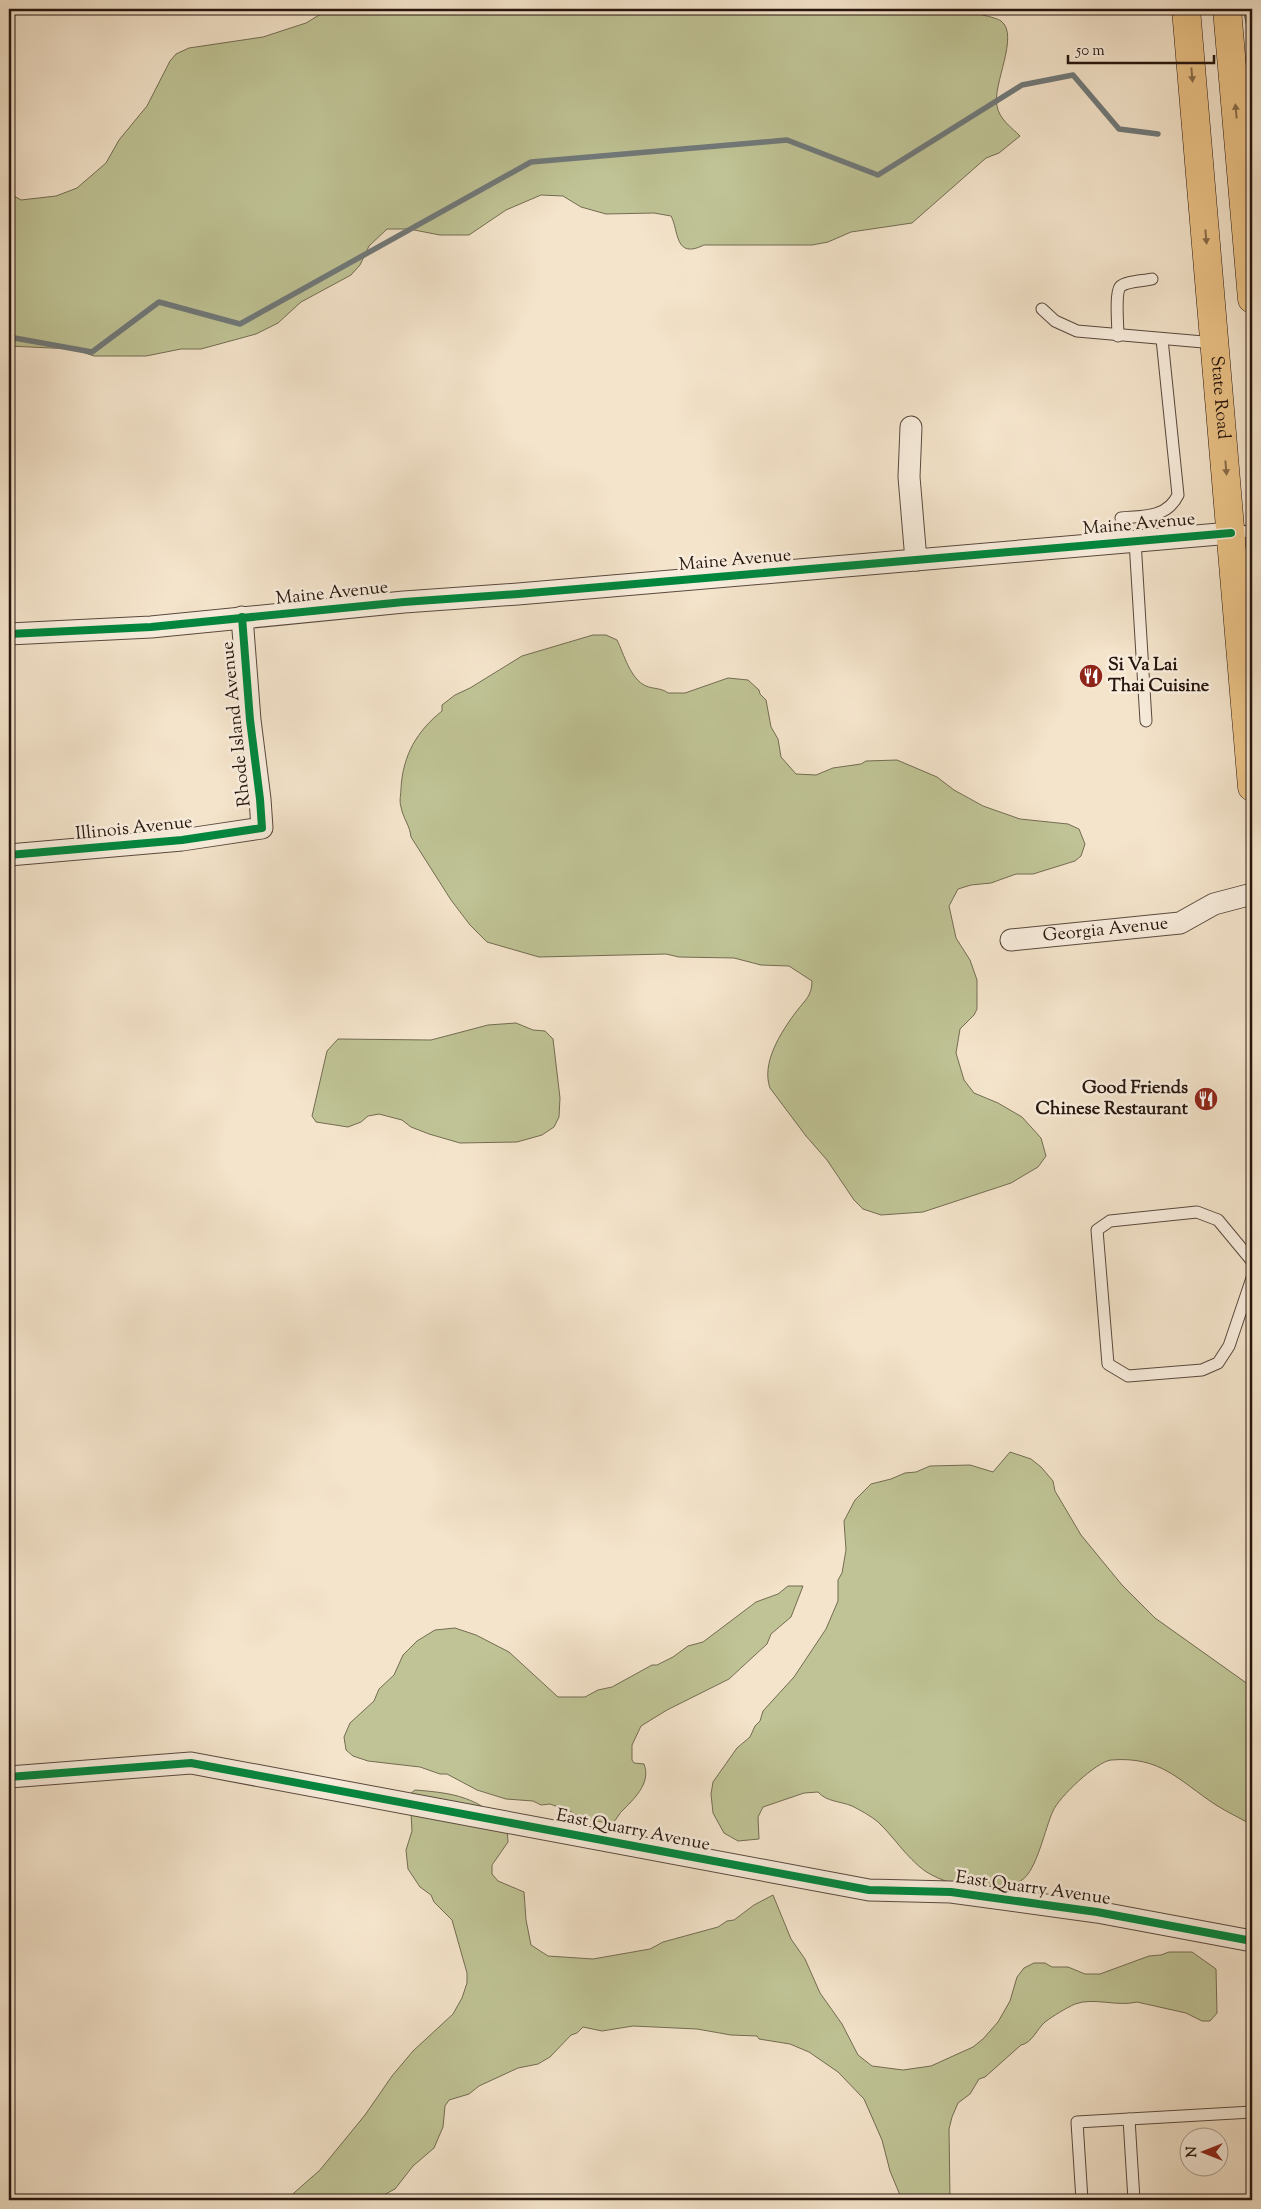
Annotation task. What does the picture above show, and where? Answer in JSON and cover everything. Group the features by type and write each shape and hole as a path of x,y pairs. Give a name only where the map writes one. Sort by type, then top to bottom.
{"main road":[{"name":"State Road","path":"1186,9 1215,343 1242,532 1252,786"},
{"path":"1227,9 1252,299"}],"street":[{"path":"911,427 909,478 916,560"},
{"name":"Maine Avenue","path":"9,634 151,627 404,602 518,594 1242,532"},
{"name":"Rhode Island Avenue","path":"242,617 250,720 262,828"},
{"name":"Illinois Avenue","path":"9,855 182,840 262,828"},
{"name":"Georgia Avenue","path":"1012,940 1180,923 1214,904 1252,894"},
{"name":"East Quarry Avenue","path":"9,1777 190,1763 869,1890 961,1893 1098,1912 1252,1941"}],"lane":[{"path":"1118,336 1118,294 1120,287 1124,284 1152,279"},
{"path":"1042,309 1055,321 1072,329 1118,336 1215,343"},
{"path":"1121,518 1156,515 1174,503 1178,495 1162,339"},
{"path":"1135,541 1146,720"},
{"path":"1252,1261 1218,1220 1197,1212 1110,1221 1097,1230 1108,1364 1128,1376 1202,1370 1218,1364 1229,1346 1252,1278"},
{"path":"1082,2200 1077,2122 1252,2112"},
{"path":"1129,2119 1134,2200"}],"green space":[{"path":"329,9 952,9 997,19 1006,28 1008,37 1007,49 998,86 997,106 1003,119 1020,136 999,153 986,158 912,223 851,232 828,242 812,245 704,245 694,249 687,249 679,241 671,216 654,213 606,214 581,207 563,196 541,195 506,210 469,235 440,235 409,229 387,229 369,246 360,265 351,275 301,302 278,323 256,334 201,349 181,349 146,356 94,356 73,349 9,346 9,193 21,200 56,196 77,188 106,163 119,140 147,106 170,61 176,54 189,48 263,37 306,23"},
{"path":"1242,9 1252,9 1252,173 1241,127 1248,64 1248,36"},
{"path":"593,635 606,635 617,640 628,666 640,683 668,693 685,693 728,678 748,680 766,700 771,727 778,739 781,757 796,774 816,775 833,768 861,764 866,761 897,760 937,777 954,790 983,806 1020,819 1068,824 1079,829 1085,844 1081,856 1075,861 1033,874 1016,874 991,883 971,885 958,889 949,906 956,938 970,960 977,980 977,1009 974,1015 960,1029 956,1053 964,1080 974,1093 998,1103 1022,1117 1041,1138 1046,1156 1038,1167 1011,1183 923,1212 881,1215 863,1209 854,1200 827,1160 806,1136 770,1088 768,1068 770,1058 784,1029 807,998 812,981 789,966 761,965 734,958 679,957 666,954 539,957 487,942 470,925 451,900 411,837 400,802 402,776 408,754 425,727 442,711 442,705 455,695 522,656"},
{"path":"516,1023 533,1030 545,1031 553,1039 560,1098 559,1117 554,1127 542,1135 517,1142 460,1143 411,1127 402,1120 379,1114 368,1116 361,1122 348,1127 316,1122 312,1116 327,1051 338,1039 431,1040 488,1025"},
{"path":"1010,1452 1031,1459 1041,1467 1053,1481 1055,1491 1081,1535 1122,1585 1155,1618 1252,1687 1252,1825 1216,1805 1179,1779 1156,1766 1128,1760 1111,1760 1104,1762 1088,1773 1062,1797 1053,1811 1036,1858 1027,1875 1018,1882 1003,1887 968,1887 931,1875 912,1860 875,1820 852,1806 830,1800 818,1792 804,1793 763,1807 758,1817 759,1839 738,1841 724,1833 713,1813 711,1794 713,1782 737,1748 750,1737 755,1726 760,1721 763,1711 794,1677 826,1629 838,1601 838,1580 842,1573 846,1550 844,1521 855,1500 871,1484 905,1473 916,1472 930,1466 970,1465 993,1472"},
{"path":"788,1586 803,1586 791,1617 771,1634 767,1644 729,1679 667,1710 641,1726 632,1745 632,1760 634,1763 644,1764 646,1777 641,1789 612,1824 581,1818 570,1811 550,1804 541,1805 533,1801 506,1799 477,1790 447,1774 440,1774 420,1767 368,1761 353,1756 346,1750 344,1737 350,1723 374,1701 379,1689 394,1675 403,1655 417,1641 435,1630 455,1628 476,1635 509,1652 558,1697 585,1697 598,1690 612,1687 652,1665 657,1665 673,1657 688,1646 703,1642 756,1602 778,1594"},
{"path":"415,1790 465,1798 486,1809 507,1827 508,1842 492,1865 492,1874 498,1881 524,1892 526,1920 531,1945 548,1956 593,1959 650,1949 663,1942 718,1927 727,1921 734,1920 754,1905 773,1895 791,1939 805,1959 820,1993 842,2024 858,2055 872,2066 903,2070 931,2066 973,2047 998,2022 1010,2001 1017,1977 1024,1968 1034,1963 1045,1963 1052,1967 1068,1967 1085,1974 1100,1974 1149,1956 1169,1952 1192,1952 1216,1969 1217,2013 1210,2021 1202,2021 1186,2013 1137,2002 1090,2001 1075,2004 1048,2020 1028,2042 1021,2045 985,2077 979,2079 970,2094 958,2103 949,2129 950,2200 902,2200 890,2171 882,2140 864,2099 838,2072 809,2052 790,2044 759,2039 757,2036 731,2035 697,2029 633,2026 602,2031 583,2027 577,2033 571,2035 550,2057 538,2064 518,2068 479,2086 469,2094 449,2100 445,2106 443,2127 434,2148 413,2166 395,2189 374,2200 286,2200 320,2170 365,2115 392,2076 413,2051 453,2014 462,1998 467,1983 467,1973 452,1920 434,1902 431,1895 420,1887 408,1869 406,1850 412,1831 410,1794"}],"waterway":[{"path":"9,337 92,352 159,302 240,324 531,162 787,140 878,175 1022,85 1073,75 1119,129 1158,134"}],"cycle path":[{"path":"9,634 151,627 404,602 518,594 1231,533"},
{"path":"9,855 182,840 262,828 250,720 242,617"},
{"path":"9,1777 191,1763 869,1890 951,1892 1097,1912 1252,1941"}],"place":[{"name":"Si Va Lai Thai Cuisine","path":"1091,676"},
{"name":"Good Friends Chinese Restaurant","path":"1206,1099"}]}
